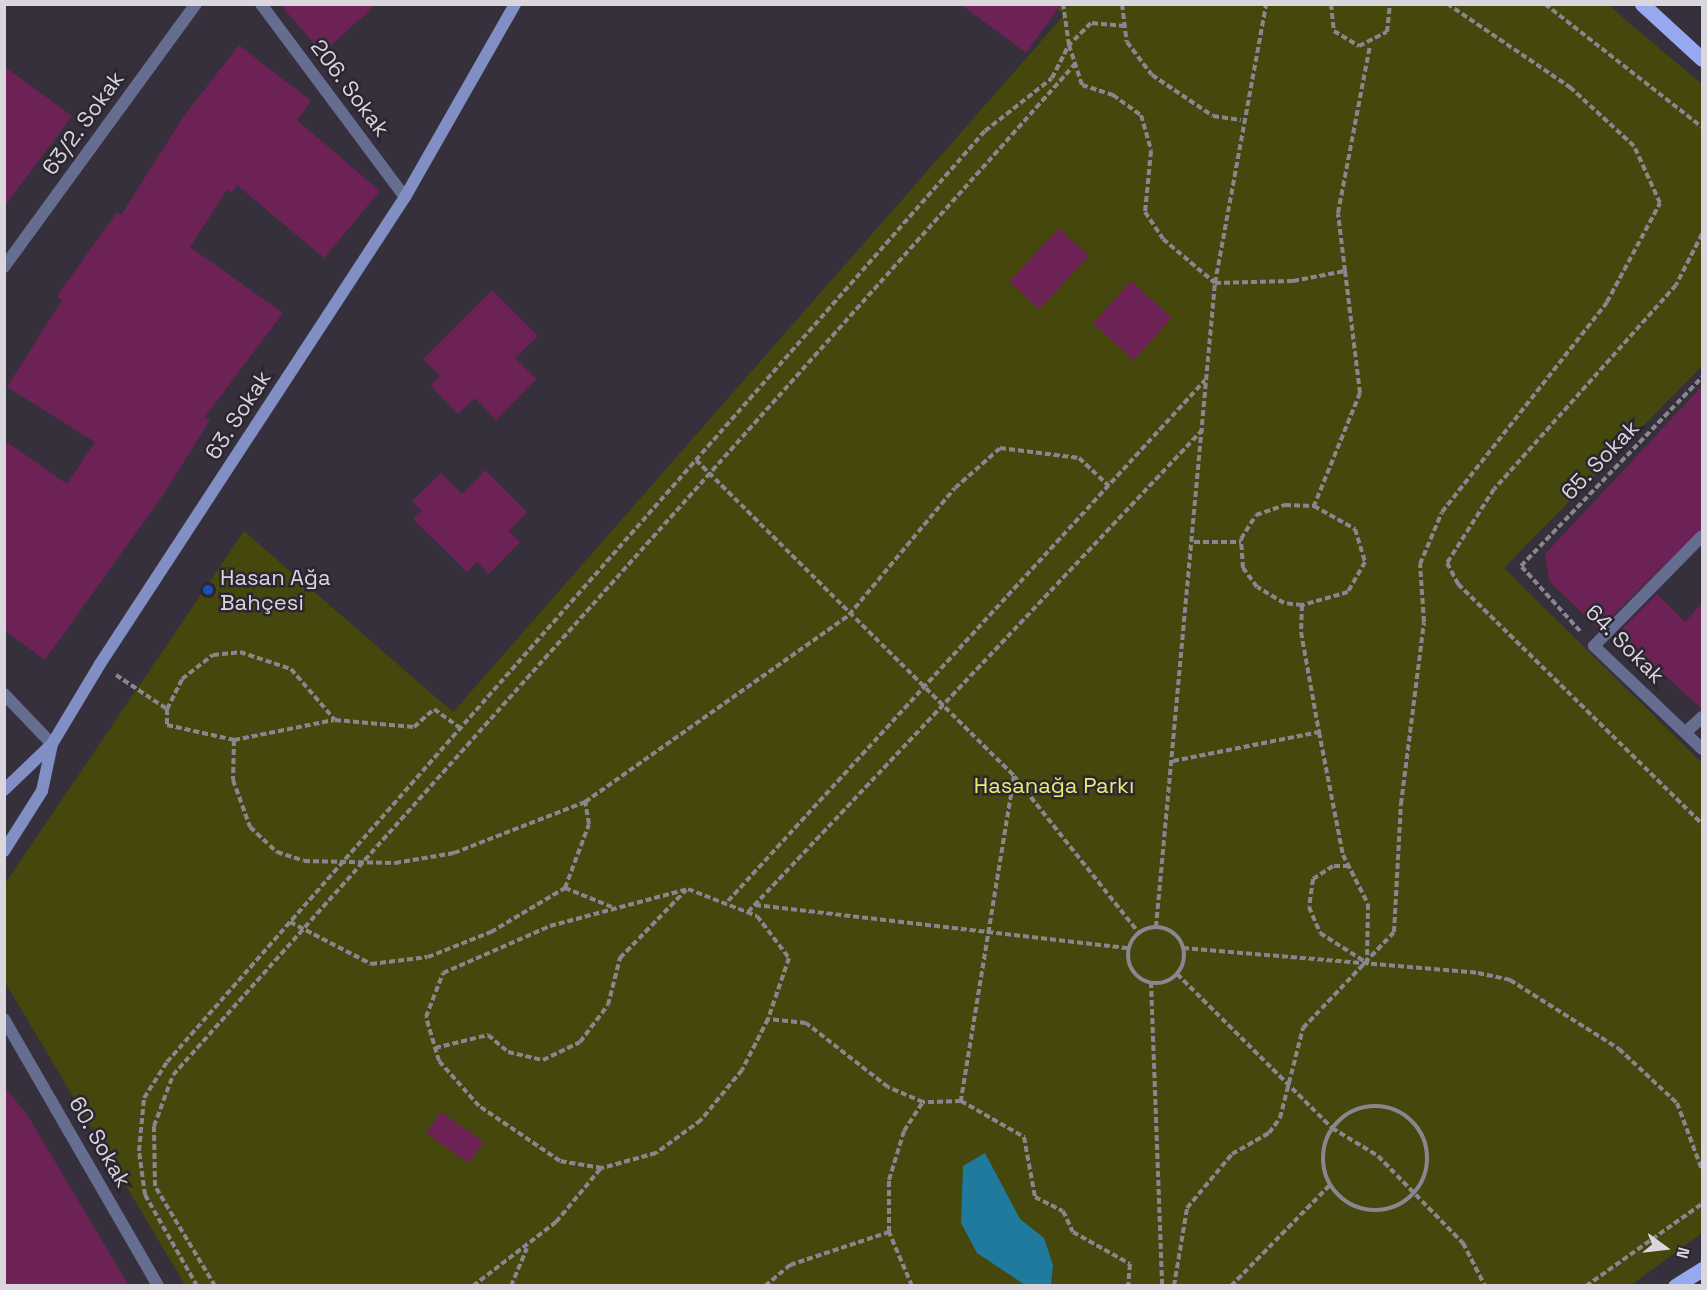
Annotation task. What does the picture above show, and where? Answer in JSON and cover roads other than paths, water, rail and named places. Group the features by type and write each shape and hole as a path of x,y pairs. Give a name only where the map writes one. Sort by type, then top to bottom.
{"main road":[{"name":"63. Sokak","path":"4,851 42,791 52,744 100,664 405,197 515,4"},
{"path":"1642,4 1702,59"},
{"path":"4,790 52,744"},
{"path":"1675,1286 1702,1269"}],"street":[{"name":"63/2. Sokak","path":"4,267 196,4"},
{"name":"206. Sokak","path":"261,4 405,197"},
{"name":"64. Sokak","path":"1702,536 1594,646 1702,749"},
{"path":"4,694 52,744"},
{"path":"1686,732 1702,717"},
{"name":"60. Sokak","path":"4,1019 158,1286"}],"water":[{"path":"985,1153 1020,1219 1044,1238 1053,1265 1051,1285 1025,1285 977,1253 961,1223 963,1166"}],"place":[{"name":"Hasan Ağa Bahçesi","path":"208,590"}],"park label":[{"name":"Hasanağa Parkı","path":"1054,786"}]}
